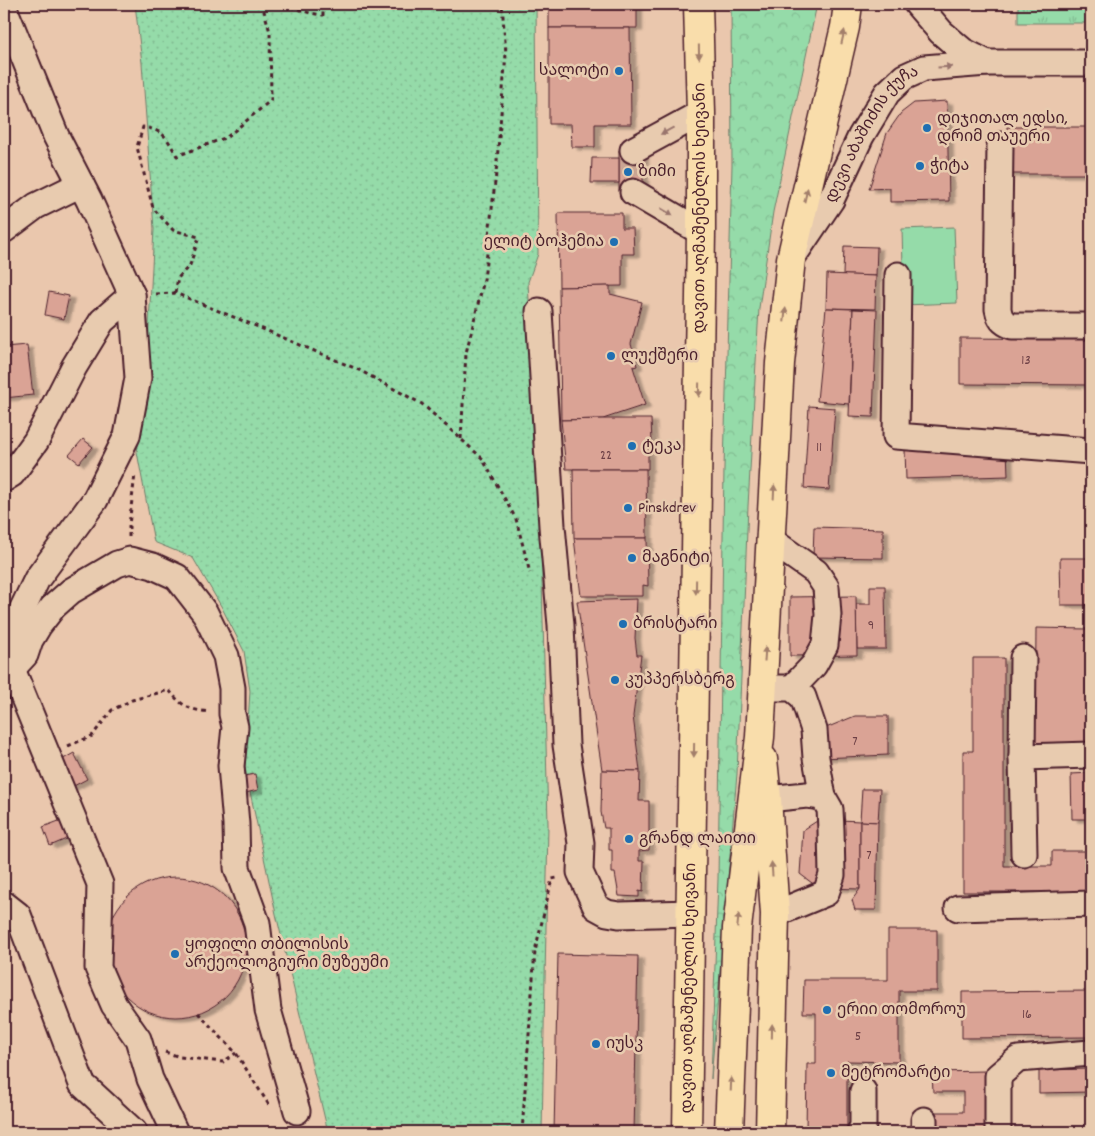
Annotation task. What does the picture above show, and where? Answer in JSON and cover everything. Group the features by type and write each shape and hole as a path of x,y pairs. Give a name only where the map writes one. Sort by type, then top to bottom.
{"main road":[{"name":"დავით აღმაშენებლის ხეივანი","path":"687,1132 692,913 701,232 701,113 698,4"},
{"path":"729,1132 737,928 760,737 772,541 780,363 791,259 845,27 848,4"},
{"path":"760,737 767,799 775,914 770,1132"}],"street":[{"name":"დევი აბაშიძის ქუჩა","path":"917,4 941,32 963,51 987,63"},
{"path":"4,8 56,136 81,184 132,295 138,378 127,436 95,500 37,579 7,641 12,669 100,884 98,968 114,1005 138,1039 150,1079 176,1132"},
{"name":"დევი აბაშიძის ქუჩა","path":"791,259 831,200 861,136 887,93 904,77 924,68 987,63 1091,63"},
{"path":"633,150 701,113"},
{"path":"1000,145 998,309 1000,318 1012,326 1091,326"},
{"path":"4,230 36,206 81,184"},
{"path":"633,192 701,232"},
{"path":"898,275 896,436 1091,451"},
{"path":"4,479 12,474 36,441 74,367 102,321 132,295"},
{"path":"538,310 552,526 561,625 566,745 580,843 580,872 596,907 607,913 619,915 692,913"},
{"path":"772,541 816,572 826,587 828,615 825,645 814,665 792,688"},
{"path":"12,669 25,655 30,640 53,606 70,591 117,564 130,560 153,566 177,577 205,612 226,656 232,688 232,714 235,727 231,766 236,824 237,868 257,923 268,1010 297,1110"},
{"path":"1024,658 1022,757 1024,854"},
{"path":"763,687 792,688 803,697 814,730 816,758 823,797 830,809 832,876 826,893 775,914"},
{"path":"1022,757 1091,754"},
{"path":"767,799 807,795 823,797"},
{"path":"4,904 18,915 82,1084 134,1132"},
{"path":"958,908 1091,904"},
{"path":"998,1132 998,1076 1018,1059 1091,1053"},
{"path":"860,1132 863,1126 863,1091"}],"path":[{"path":"175,293 178,278 190,265 199,237 173,230 153,208 137,146 143,127 158,130 167,139 177,156 227,137 271,100 270,32 262,4"},
{"path":"283,4 310,13 323,15 323,4"},
{"path":"461,439 466,353 484,280 496,173 506,54 502,4"},
{"path":"132,295 175,293 359,370 422,404 482,458 516,519 531,575"},
{"path":"127,436 136,477 129,525 130,560"},
{"path":"60,750 92,736 112,710 132,700 169,690 179,703 194,710 232,714"},
{"path":"522,1132 535,951 552,879 580,872"},
{"path":"198,1014 236,1053 272,1109"},
{"path":"138,1039 154,1048 180,1057 223,1062 236,1053"}],"green space":[{"path":"135,4 536,4 538,254 528,282 540,497 548,825 542,1132 328,1132 276,914 245,768 250,691 244,651 193,558 154,542 137,452 145,400 154,229 142,63"},
{"path":"731,4 817,4 773,212 759,308 748,506 737,774 711,1079 718,879 724,468 732,165"},
{"path":"1018,4 1091,4 1091,23 1018,23"},
{"path":"954,227 957,303 904,305 902,229"}],"building":[{"path":"549,4 637,4 637,28 549,28"},
{"path":"549,28 630,28 631,124 595,124 595,147 572,147 571,124 549,124"},
{"path":"947,101 949,201 890,202 890,188 869,189 887,133 901,113 914,103"},
{"path":"1007,127 1091,127 1091,174 1007,174"},
{"path":"619,150 643,150 643,192 619,191"},
{"path":"592,158 619,158 619,183 591,183"},
{"path":"558,213 622,213 622,228 633,228 634,254 622,254 622,286 559,287"},
{"path":"844,246 877,247 876,276 843,275"},
{"path":"827,274 876,276 875,309 826,308"},
{"path":"610,286 610,294 642,302 631,344 637,366 633,367 645,405 603,419 561,420 559,287"},
{"path":"49,292 69,296 64,319 45,315"},
{"path":"826,308 853,309 849,404 817,401"},
{"path":"853,309 877,310 873,417 849,416"},
{"path":"960,338 1091,339 1091,385 960,384"},
{"path":"27,345 33,395 4,398 4,347"},
{"path":"809,406 835,408 829,490 804,488"},
{"path":"651,419 652,443 648,444 648,469 566,469 561,420"},
{"path":"83,439 93,447 79,463 69,455"},
{"path":"1007,448 1008,476 906,479 905,450"},
{"path":"573,469 646,469 647,538 574,538"},
{"path":"814,527 883,529 883,558 813,557"},
{"path":"574,538 647,538 648,586 643,585 643,596 581,596"},
{"path":"1060,558 1091,558 1091,605 1061,605"},
{"path":"870,586 885,586 886,649 857,649 856,604 870,604"},
{"path":"856,596 857,655 790,656 790,597"},
{"path":"637,599 635,638 637,655 641,655 633,716 640,771 602,770 577,601"},
{"path":"1036,628 1087,629 1087,748 1035,747"},
{"path":"973,658 1004,658 1004,866 1052,866 1052,851 1091,851 1091,892 963,892 963,751 973,751"},
{"path":"855,716 888,716 888,755 822,758 821,730"},
{"path":"74,753 87,779 68,789 56,763"},
{"name":"გრანდ ლაითი","path":"602,770 640,771 639,801 649,801 649,850 639,851 639,861 644,861 643,892 639,891 639,897 619,896 615,873 612,873 612,850 609,850 609,828 604,828 601,812"},
{"path":"1091,773 1091,819 1072,819 1071,774"},
{"path":"255,774 258,790 241,794 238,777"},
{"path":"862,789 880,789 878,822 860,821"},
{"path":"64,819 71,837 50,846 43,827"},
{"path":"820,819 860,821 860,889 823,888 816,886 800,874 803,830"},
{"path":"860,821 878,822 876,910 855,910 852,900 860,889"},
{"name":"ყოფილი თბილისის არქეოლოგიური მუზეუმი","path":"176,877 203,883 215,889 225,898 234,908 240,920 246,947 240,974 234,986 225,996 215,1005 203,1011 176,1017 149,1011 137,1005 127,996 118,986 112,974 106,947 112,920 118,908 127,898 137,889 149,883"},
{"path":"888,930 937,930 937,991 899,991 899,1062 847,1061 847,1131 806,1131 807,1064 816,1064 816,1013 803,1013 804,980 888,980"},
{"name":"იუსკ","path":"558,954 638,956 634,1132 554,1132"},
{"path":"1091,991 1091,1037 962,1038 962,992"},
{"path":"1091,1069 1091,1092 1039,1093 1039,1070"},
{"path":"987,1071 987,1132 931,1132 931,1112 963,1112 963,1092 933,1092 932,1072"}],"tunnel":[{"path":"633,150 633,192"}],"place":[{"name":"სალოტი","path":"619,71"},
{"name":"დიჯითალ ედსი, დრიმ თაუერი","path":"927,128"},
{"name":"ჭიტა","path":"920,166"},
{"name":"ზიმი","path":"628,172"},
{"name":"ელიტ ბოჰემია","path":"614,242"},
{"name":"ლუქშერი","path":"611,356"},
{"name":"ტეკა","path":"632,446"},
{"name":"Pinskdrev","path":"628,508"},
{"name":"მაგნიტი","path":"632,558"},
{"name":"ბრისტარი","path":"623,624"},
{"name":"კუპპერსბერგ","path":"615,680"},
{"name":"გრანდ ლაითი","path":"629,839"},
{"name":"ყოფილი თბილისის არქეოლოგიური მუზეუმი","path":"175,954"},
{"name":"ერიი თომოროუ","path":"827,1010"},
{"name":"იუსკ","path":"596,1044"},
{"name":"მეტრომარტი","path":"831,1073"}]}
